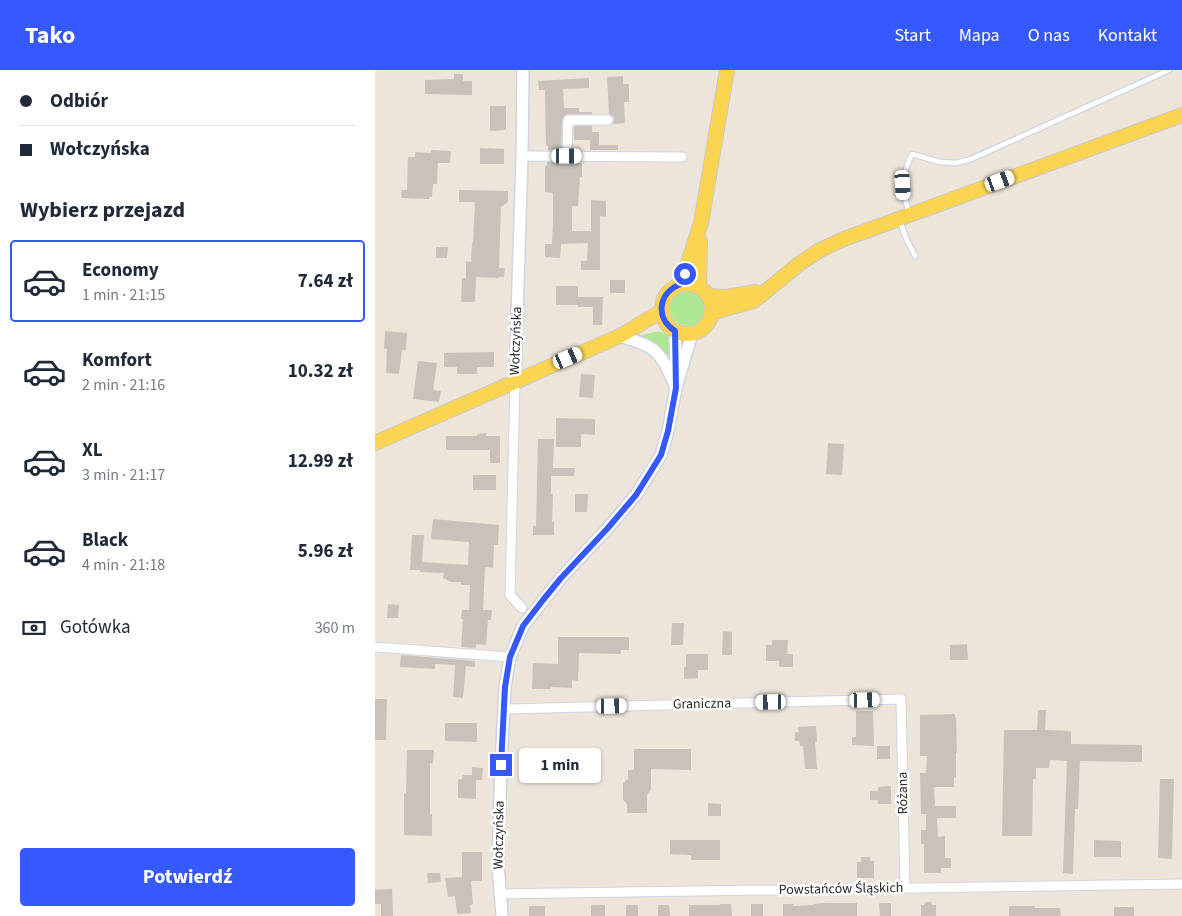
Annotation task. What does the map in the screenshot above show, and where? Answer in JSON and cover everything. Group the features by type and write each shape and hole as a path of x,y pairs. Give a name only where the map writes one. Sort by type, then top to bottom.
{"main road":[{"path":"681,284 701,223 727,70"},
{"path":"711,313 753,301 799,264 820,250 844,238 1182,115"},
{"path":"701,223 704,292 711,304 709,320 705,326 692,333 683,334 671,327 663,318 662,304 669,291 681,284 690,284 704,292 726,297 769,288"},
{"path":"375,443 620,336 662,311"},
{"path":"620,336 671,327"}],"street":[{"name":"Wołczyńska","path":"522,608 510,595 523,70"},
{"path":"567,156 568,120 608,120"},
{"path":"522,156 682,156"},
{"name":"Wołczyńska","path":"671,327 676,388"},
{"name":"Wołczyńska","path":"501,916 498,864 501,765 505,687 510,657 523,626 561,578 623,512 649,476 661,455 668,431 676,388 692,333"},
{"path":"620,336 641,342 653,348 662,357 676,388"},
{"path":"375,646 510,657"},
{"name":"Graniczna","path":"504,709 901,699"},
{"name":"Różana","path":"901,699 905,888"},
{"name":"Powstańców Śląskich","path":"499,894 1182,884"}],"lane":[{"path":"915,256 905,236 904,216 903,174 912,154 940,162 956,163 971,159 1169,70"}],"green space":[{"path":"688,290 695,291 701,295 705,301 705,315 701,321 695,325 688,326 681,325 675,321 671,315 670,308 671,301 675,295 681,291"},
{"path":"661,332 670,338 672,367 636,337"}],"building":[{"path":"454,74 463,74 463,81 472,81 472,95 425,94 425,80 454,79"},
{"path":"623,76 623,84 629,84 629,102 624,102 625,123 613,124 614,117 609,114 607,77"},
{"path":"589,78 589,88 563,89 564,108 579,108 579,112 592,112 592,114 565,115 562,120 561,150 548,150 548,146 546,146 545,90 539,90 538,81"},
{"path":"490,106 506,106 506,130 490,131"},
{"path":"574,126 592,126 592,132 599,132 599,145 618,145 618,150 590,150 590,140 574,140"},
{"path":"480,148 504,149 504,164 480,164"},
{"path":"431,150 451,151 450,163 438,163 437,184 433,184 432,197 429,197 429,199 401,198 402,190 407,190 408,157 415,157 415,152 431,153"},
{"path":"547,162 582,163 578,206 572,206 572,231 591,231 591,200 606,201 606,217 600,216 600,270 581,270 581,261 587,261 588,243 561,244 560,258 545,257 545,244 552,244 553,222 553,193 545,192 545,166 547,166"},
{"path":"459,190 508,191 508,202 501,207 499,268 505,268 504,277 476,277 475,302 461,302 462,278 466,278 466,261 471,262 475,202 459,202"},
{"path":"436,247 448,247 447,258 436,258"},
{"path":"610,280 625,280 625,293 610,293"},
{"path":"556,286 578,286 578,297 603,297 602,325 593,325 593,307 556,305"},
{"path":"385,331 407,333 406,350 402,350 399,374 386,373 387,349 384,349"},
{"path":"494,352 494,367 477,367 477,374 457,374 457,367 444,367 444,353"},
{"path":"418,361 437,363 433,390 441,391 439,402 413,399"},
{"path":"581,374 595,375 593,398 579,397"},
{"path":"556,418 595,419 595,435 581,434 581,447 556,447"},
{"path":"486,433 486,436 500,436 500,463 490,463 490,450 446,450 446,436 477,436 477,434"},
{"path":"538,439 554,439 553,468 575,468 574,476 551,476 554,535 533,535 533,526 536,526"},
{"path":"828,443 844,444 842,475 826,474"},
{"path":"473,475 496,475 496,490 473,490"},
{"path":"575,494 588,494 587,512 575,512"},
{"path":"433,519 499,525 498,545 494,545 493,568 485,567 483,610 492,610 491,620 488,620 486,645 476,644 476,648 461,647 462,610 469,610 470,585 461,585 461,582 451,582 443,578 444,573 410,570 412,535 424,535 422,562 468,565 469,542 431,539"},
{"path":"388,604 399,605 398,618 387,618"},
{"path":"672,623 684,623 683,645 671,645"},
{"path":"723,631 732,632 732,655 722,655"},
{"path":"558,637 629,637 629,650 621,650 621,654 579,653 578,681 572,680 572,688 551,687 551,689 532,689 533,663 558,664"},
{"path":"772,640 788,640 787,654 793,654 793,667 779,667 779,661 766,661 766,645 772,645"},
{"path":"967,644 968,660 950,660 950,645"},
{"path":"686,654 708,654 708,670 698,670 698,678 684,679"},
{"path":"401,655 475,661 475,667 466,666 463,698 453,697 455,665 435,664 435,669 400,667"},
{"path":"375,699 387,699 386,740 375,740"},
{"path":"1038,710 1046,710 1045,730 1071,731 1071,744 1142,745 1142,762 1080,761 1078,809 1075,809 1073,874 1063,873 1067,761 1050,760 1049,768 1036,768 1036,779 1033,779 1032,836 1002,836 1004,730 1037,730"},
{"path":"856,711 873,711 874,746 852,745 852,737 856,737"},
{"path":"955,714 957,753 954,787 934,787 935,806 956,806 956,818 937,818 938,837 945,836 945,858 951,858 951,868 941,868 941,873 924,873 924,844 921,844 921,830 926,830 926,814 921,814 920,773 926,773 927,756 920,756 920,715"},
{"path":"445,723 477,723 477,742 445,741"},
{"path":"816,726 817,769 805,769 803,746 800,746 799,741 795,741 795,732 799,732 798,727"},
{"path":"877,746 890,746 890,759 877,759"},
{"path":"634,749 691,749 691,770 651,769 651,790 647,795 647,813 627,813 627,804 623,799 623,783 628,779 628,770 634,770"},
{"path":"407,750 434,750 433,763 430,763 432,836 404,835"},
{"path":"472,767 483,768 482,780 476,780 476,799 458,798 458,779 462,779 463,775 472,775"},
{"path":"1160,779 1174,779 1172,859 1158,858"},
{"path":"891,786 891,804 878,804 878,800 870,800 870,791 878,791 878,787"},
{"path":"708,803 721,804 721,816 708,816"},
{"path":"670,840 720,840 720,860 691,860 691,855 670,854"},
{"path":"1094,840 1121,841 1121,857 1094,857"},
{"path":"462,852 482,852 482,881 471,881 473,904 470,905 471,913 457,914 455,896 448,897 445,878 462,877"},
{"path":"861,857 870,857 870,861 874,861 874,878 857,878 857,862 861,862"},
{"path":"427,873 440,873 441,882 428,883"},
{"path":"392,889 393,916 381,916 381,904 375,904 375,890"},
{"path":"926,902 936,905 936,916 921,916 921,905 924,905"},
{"path":"825,903 857,903 857,916 783,916 783,904 794,904 794,906"},
{"path":"879,903 891,903 891,916 880,916"},
{"path":"731,904 732,916 689,916 689,905"},
{"path":"751,904 763,904 763,916 751,916"},
{"path":"591,905 605,905 605,916 591,916"},
{"path":"626,905 638,905 638,916 626,916"},
{"path":"658,905 669,905 670,916 658,916"},
{"path":"529,906 545,906 545,916 529,916"},
{"path":"1009,906 1060,908 1061,916 1009,916"},
{"path":"1114,907 1134,907 1134,916 1114,916"}],"route":[{"path":"501,765 505,687 510,657 523,626 561,578 623,512 649,476 661,455 668,431 676,388 675,331 663,318 662,304 669,291 681,284 685,274"}]}
